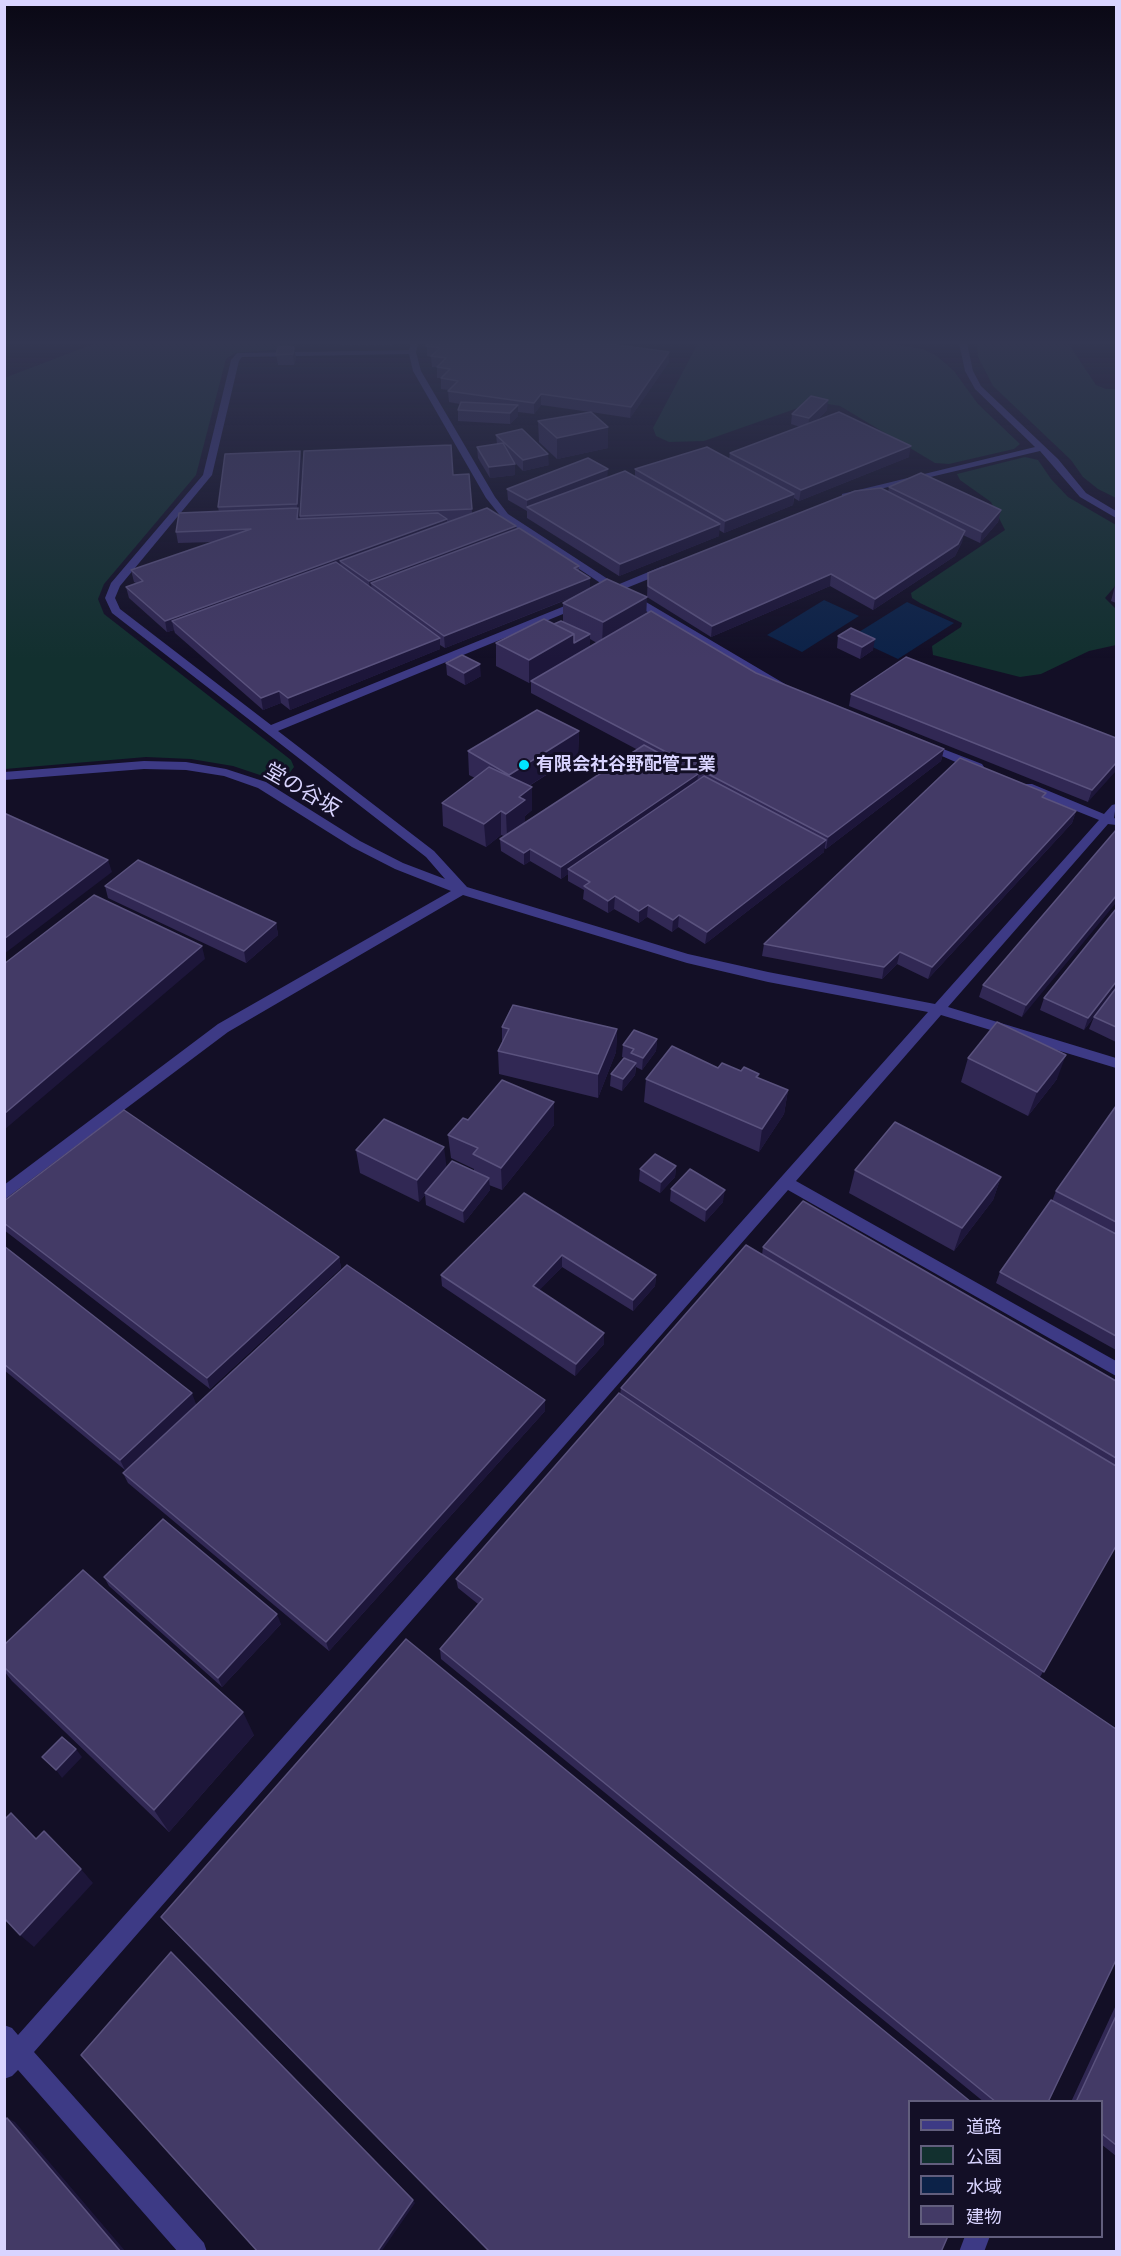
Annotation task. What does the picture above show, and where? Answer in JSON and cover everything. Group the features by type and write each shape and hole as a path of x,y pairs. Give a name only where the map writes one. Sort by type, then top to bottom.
{"street":[{"path":"4,1194 223,1028 462,890 430,854 116,611 110,598 115,585 207,475 214,448"},
{"path":"462,448 496,508 515,525 610,591 796,693"},
{"path":"833,501 871,488 1040,448"},
{"path":"1041,448 1083,495 1116,515"},
{"path":"610,591 681,562"},
{"path":"270,730 594,598"},
{"path":"918,742 984,770"},
{"name":"堂の谷坂","path":"4,776 144,765 186,766 226,773 262,785 356,844 399,866 462,890 687,958 768,977 938,1009 1116,1063"},
{"path":"195,2252 9,2052 938,1009 1113,817 1018,783"},
{"path":"786,1182 1116,1369"},
{"path":"971,2252 977,2238"}],"green space":[{"path":"4,448 203,448 196,475 104,584 98,599 104,614 291,760 294,767 288,775 260,775 233,766 191,759 146,757 5,769"},
{"path":"910,448 1015,448 949,464 935,463"},
{"path":"1059,448 1116,448 1116,498 1098,489 1083,477 1071,460"},
{"path":"1025,457 1038,460 1051,479 1068,497 1116,525 1116,585 1105,598 1116,609 1116,645 1089,651 1041,674 1020,677 933,655 932,646 961,627 962,623 920,603 912,598 911,593 1005,530 991,502 960,480 957,474"}],"water":[{"path":"824,600 859,616 802,652 767,635"},
{"path":"907,602 954,623 898,659 851,637"}],"building":[{"path":"451,448 453,475 469,474 472,509 300,516 304,451"},
{"path":"478,448 506,448 515,464 489,467"},
{"path":"510,448 542,448 548,454 523,460"},
{"path":"709,448 794,494 725,521 635,469"},
{"path":"743,448 905,448 801,490 730,453"},
{"path":"300,451 297,504 218,507 225,454"},
{"path":"588,458 608,469 527,500 507,489"},
{"path":"625,471 720,524 620,564 527,507"},
{"path":"921,473 1001,510 982,532 889,487"},
{"path":"881,488 965,531 958,544 875,599 831,574 712,626 648,586 648,573 855,491"},
{"path":"298,508 297,519 438,513 447,519 165,621 126,587 143,581 131,570 251,529 176,532 179,513"},
{"path":"487,508 516,526 369,581 340,561"},
{"path":"519,528 579,566 574,568 590,578 444,636 371,583"},
{"path":"336,562 440,638 288,698 279,691 261,698 172,621"},
{"path":"607,579 647,597 603,622 563,603"},
{"path":"651,611 756,673 944,749 828,837 531,681"},
{"path":"544,619 574,634 529,660 496,643"},
{"path":"561,621 590,634 574,643 574,634 554,624"},
{"path":"851,628 875,639 862,647 838,636"},
{"path":"462,655 480,664 464,673 446,663"},
{"path":"906,657 1116,738 1116,763 1092,790 851,694"},
{"path":"537,710 579,731 509,775 468,751"},
{"path":"644,745 698,774 561,867 530,849 524,853 500,839"},
{"path":"960,758 1046,793 1042,797 1076,811 932,967 900,952 884,967 764,944"},
{"path":"489,767 532,787 519,797 525,800 506,814 501,811 484,824 442,803"},
{"path":"704,776 826,840 707,932 679,915 673,920 648,905 639,911 615,896 608,901 584,886 590,882 568,869"},
{"path":"4,813 108,860 4,939"},
{"path":"1116,830 1116,896 1026,1005 983,985"},
{"path":"138,860 276,923 244,951 105,886"},
{"path":"94,895 202,946 4,1114 4,964"},
{"path":"1116,909 1116,982 1088,1018 1044,998"},
{"path":"1116,988 1116,1027 1094,1017"},
{"path":"513,1005 617,1029 598,1074 498,1051 509,1029 502,1027"},
{"path":"997,1022 1066,1055 1037,1092 968,1058"},
{"path":"634,1030 657,1039 643,1058 631,1053 634,1049 623,1045"},
{"path":"672,1046 718,1068 722,1063 741,1071 744,1067 759,1074 756,1077 788,1090 762,1129 646,1079"},
{"path":"624,1058 636,1063 623,1079 611,1074"},
{"path":"502,1080 554,1102 501,1168 473,1154 478,1148 448,1135 463,1118 468,1120"},
{"path":"1116,1106 1116,1222 1056,1191"},
{"path":"124,1110 339,1257 207,1378 4,1223 4,1201"},
{"path":"384,1119 444,1147 417,1180 356,1150"},
{"path":"895,1122 1001,1177 962,1228 855,1170"},
{"path":"655,1154 676,1166 661,1182 640,1169"},
{"path":"452,1161 489,1178 463,1211 425,1193"},
{"path":"690,1169 725,1190 706,1210 671,1189"},
{"path":"524,1193 656,1275 633,1300 562,1255 533,1286 604,1333 576,1364 441,1275"},
{"path":"1051,1200 1116,1234 1116,1336 1000,1272"},
{"path":"803,1201 1116,1381 1116,1458 763,1247"},
{"path":"746,1245 1116,1466 1116,1546 1044,1672 621,1388"},
{"path":"4,1246 192,1393 120,1460 4,1364"},
{"path":"347,1265 545,1400 326,1642 123,1473"},
{"path":"619,1393 1116,1729 1116,1960 1049,2100 994,2100 440,1649 483,1599 456,1579"},
{"path":"163,1519 277,1614 218,1678 104,1577"},
{"path":"83,1570 243,1712 154,1810 4,1667 4,1645"},
{"path":"406,1639 969,2100 908,2100 908,2238 947,2238 941,2252 490,2252 161,1917"},
{"path":"62,1737 76,1749 56,1770 42,1757"},
{"path":"11,1813 36,1839 44,1831 81,1869 20,1935 4,1918 4,1820"},
{"path":"171,1952 413,2200 377,2252 258,2252 81,2055"},
{"path":"1116,2016 1116,2145 1103,2135 1103,2100 1077,2100"},
{"path":"7,2118 121,2252 4,2252 4,2121"}],"place":[{"name":"有限会社谷野配管工業","path":"524,765"}]}
